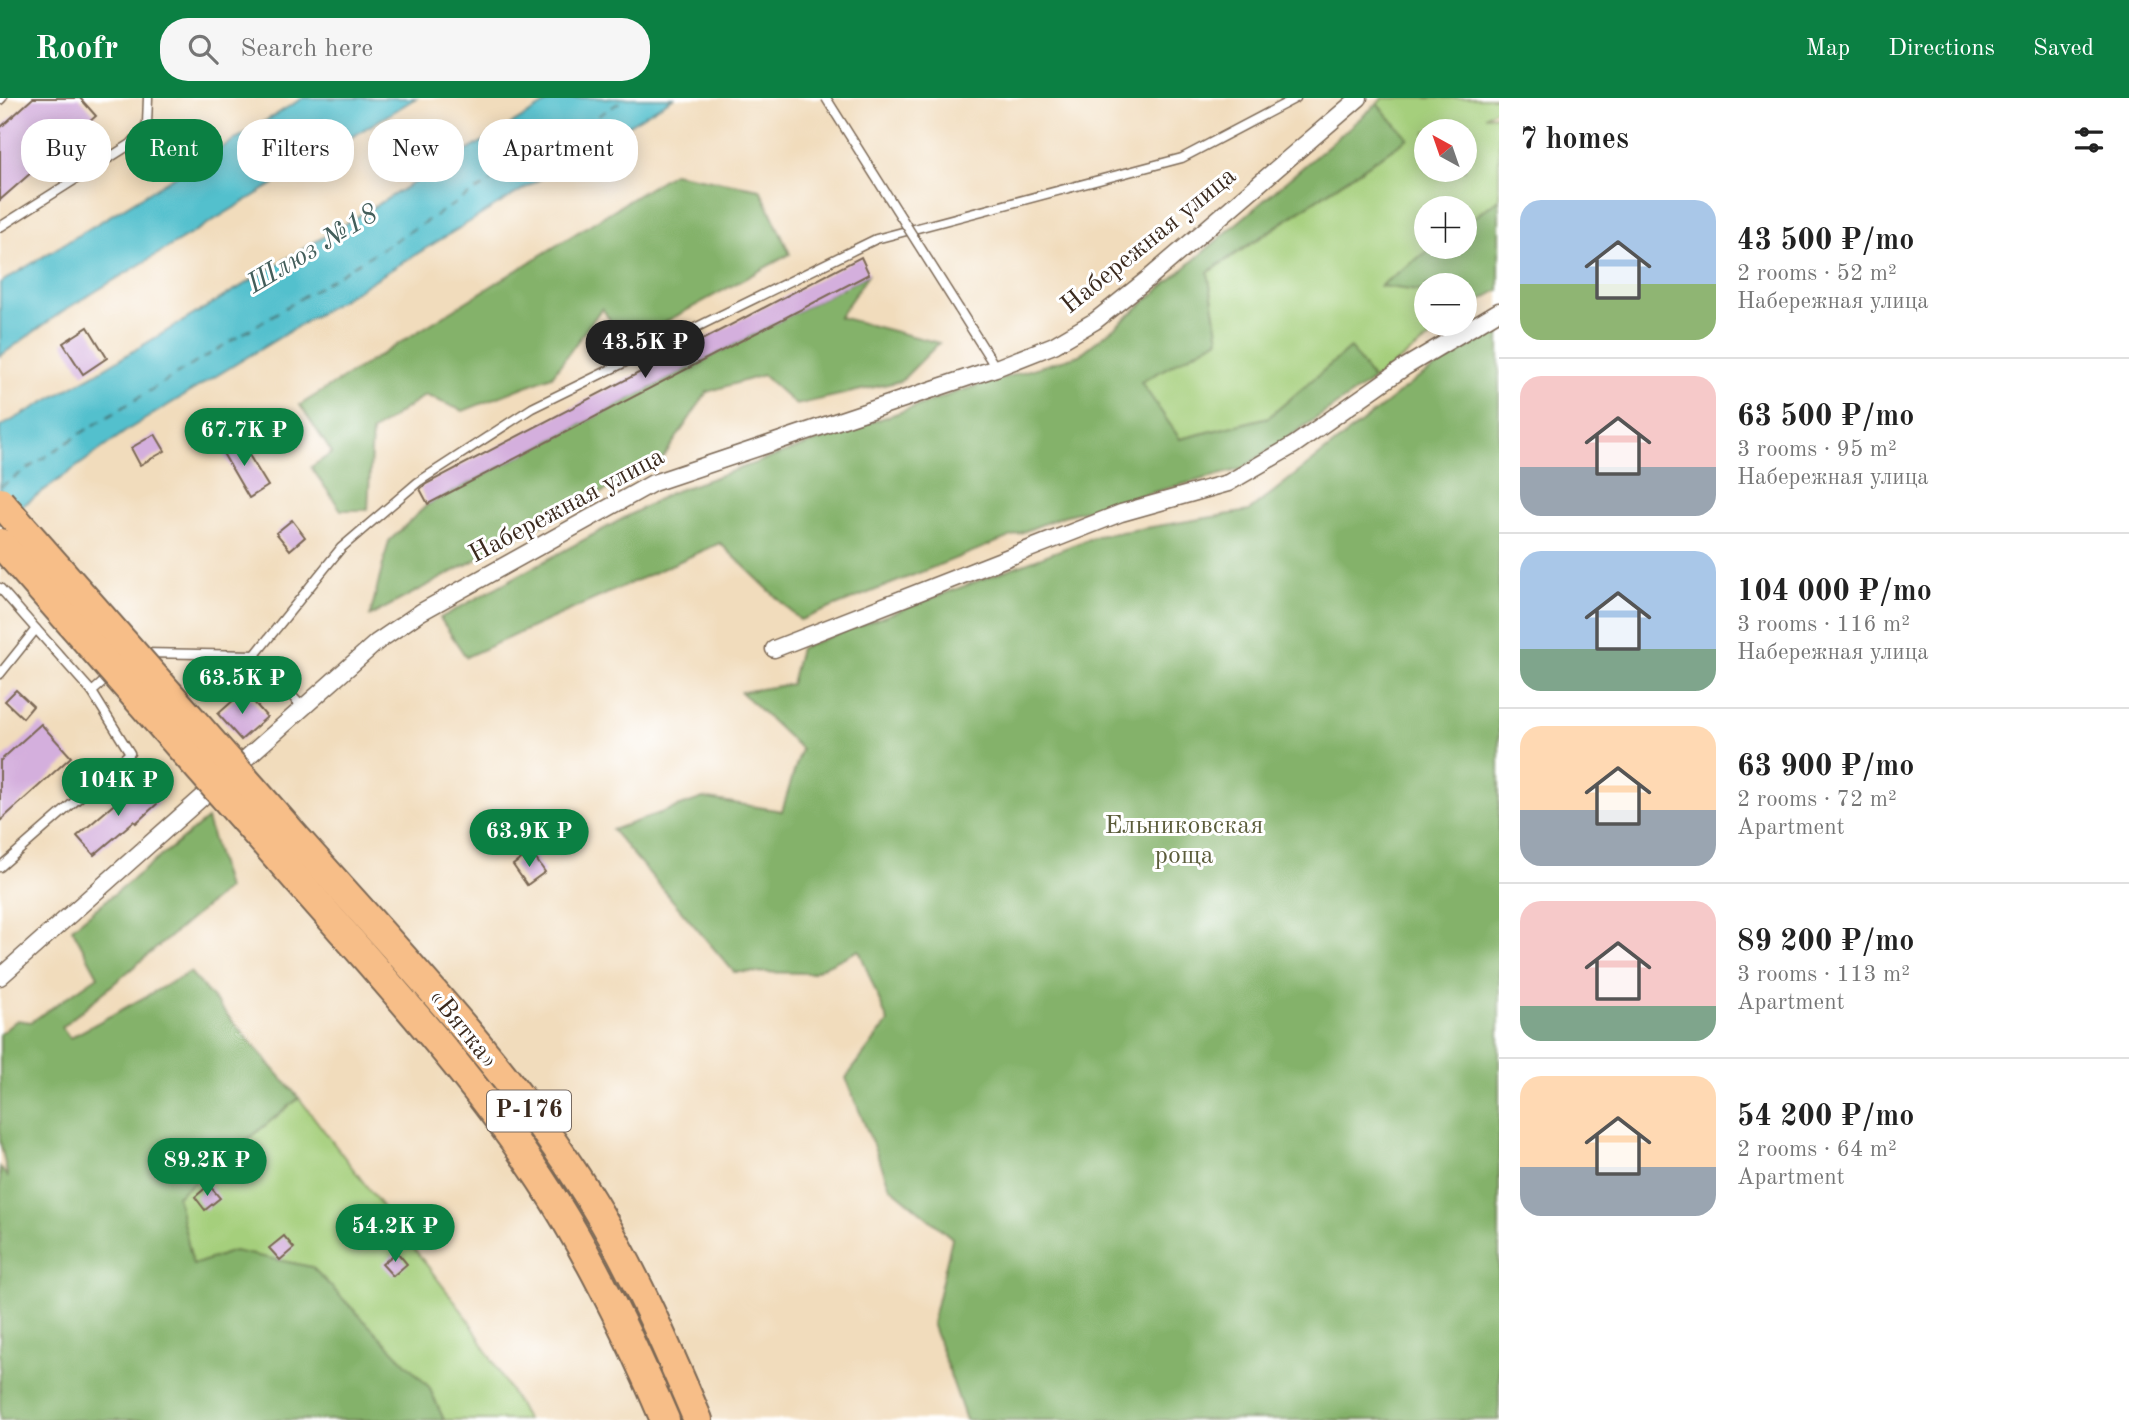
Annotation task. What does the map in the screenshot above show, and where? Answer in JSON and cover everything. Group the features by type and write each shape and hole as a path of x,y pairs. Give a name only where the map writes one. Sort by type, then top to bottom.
{"highway":[{"name":"Р-176","path":"0,502 290,850"},
{"name":"Р-176","path":"0,543 290,850"},
{"name":"«Вятка»","path":"290,850 508,1134 572,1231 631,1341 665,1420"},
{"name":"«Вятка»","path":"290,850 460,1022 548,1138 594,1205 660,1329 698,1420"}],"street":[{"name":"Набережная улица","path":"0,977 377,642 421,612 653,483 996,368 1054,345 1095,321 1149,278 1359,98"},
{"path":"774,649 1121,513 1228,483 1294,445 1405,367 1499,311"}],"lane":[{"path":"0,227 131,144 147,124 148,98"},
{"path":"826,98 996,368"},
{"path":"255,655 341,548 418,482 531,408 876,239 1182,158 1296,98"},
{"path":"0,588 92,692 130,753 0,867"},
{"path":"0,674 36,629"},
{"path":"129,661 138,653 255,655 303,708"},
{"path":"92,692 119,668"}],"green space":[{"path":"1383,98 1499,98 1499,107 1485,116 1499,115 1499,199 1477,215 1477,196 1414,196 1414,259 1417,259 1381,285 1414,290 1414,336 1433,336 1373,380 1350,348 1269,417 1180,439 1140,382 1219,339 1208,273 1408,138 1377,104"},
{"path":"1377,104 1408,138 1208,272 1219,339 1141,382 1180,439 1269,417 1350,348 1373,380 1241,469 1063,516 800,620 720,543 466,657 440,618 670,493 960,391 1079,355"},
{"path":"673,173 760,189 790,254 625,344 602,308 552,376 463,411 425,395 372,432 368,510 341,510 311,467 332,453 300,405"},
{"path":"1499,199 1499,290 1477,300 1477,273 1414,273 1414,290 1380,286 1417,259 1477,259 1477,215"},
{"path":"869,274 839,317 939,343 901,381 796,405 763,375 707,392 661,461 370,616 389,541 428,504"},
{"name":"Ельниковская роща","path":"1499,329 1499,1420 966,1420 932,1323 952,1238 890,1187 846,1078 888,1022 859,950 811,973 734,972 612,830 703,798 782,811 801,749 741,692 791,684 800,648 1097,536 1249,511 1417,379"},
{"path":"207,819 227,889 62,1027 70,1038 190,972 299,1098 177,1196 193,1265 234,1251 312,1267 429,1387 444,1420 0,1420 0,1167 8,1178 0,1141 0,1034 17,1020 31,1022 98,976 72,928"},
{"path":"299,1098 468,1319 527,1420 444,1420 429,1387 234,1251 193,1265 177,1196"}],"water":[{"path":"303,98 416,98 381,119 368,119 368,127 354,135 354,119 269,119"},
{"path":"555,98 673,98 638,119 520,119"},
{"path":"237,138 237,182 277,182 63,311 0,356 0,283 165,182 223,182 223,147"},
{"name":"Шлюз №18","path":"478,144 478,182 535,182 129,429 0,522 0,427 95,374 415,182 464,182 464,153"}],"building":[{"path":"33,98 80,98 96,116 93,119 21,119 21,182 0,200 0,128"},
{"path":"861,257 869,274 428,504 420,489 426,484"},
{"path":"88,327 107,358 83,374 63,343"},
{"path":"155,434 165,451 140,465 131,448"},
{"path":"238,437 268,486 249,498 220,448"},
{"path":"292,520 305,537 290,550 276,533"},
{"path":"16,690 33,706 23,718 5,701"},
{"path":"244,691 267,717 241,740 218,714"},
{"path":"41,724 71,757 0,821 0,761"},
{"path":"140,782 158,803 94,855 77,836"},
{"path":"531,852 545,872 527,885 513,865"},
{"path":"209,1185 220,1198 205,1210 195,1197"},
{"path":"284,1236 294,1248 280,1260 269,1248"},
{"path":"397,1252 407,1264 393,1276 382,1264"}],"ferry route":[{"path":"0,487 86,430 627,98"}]}
